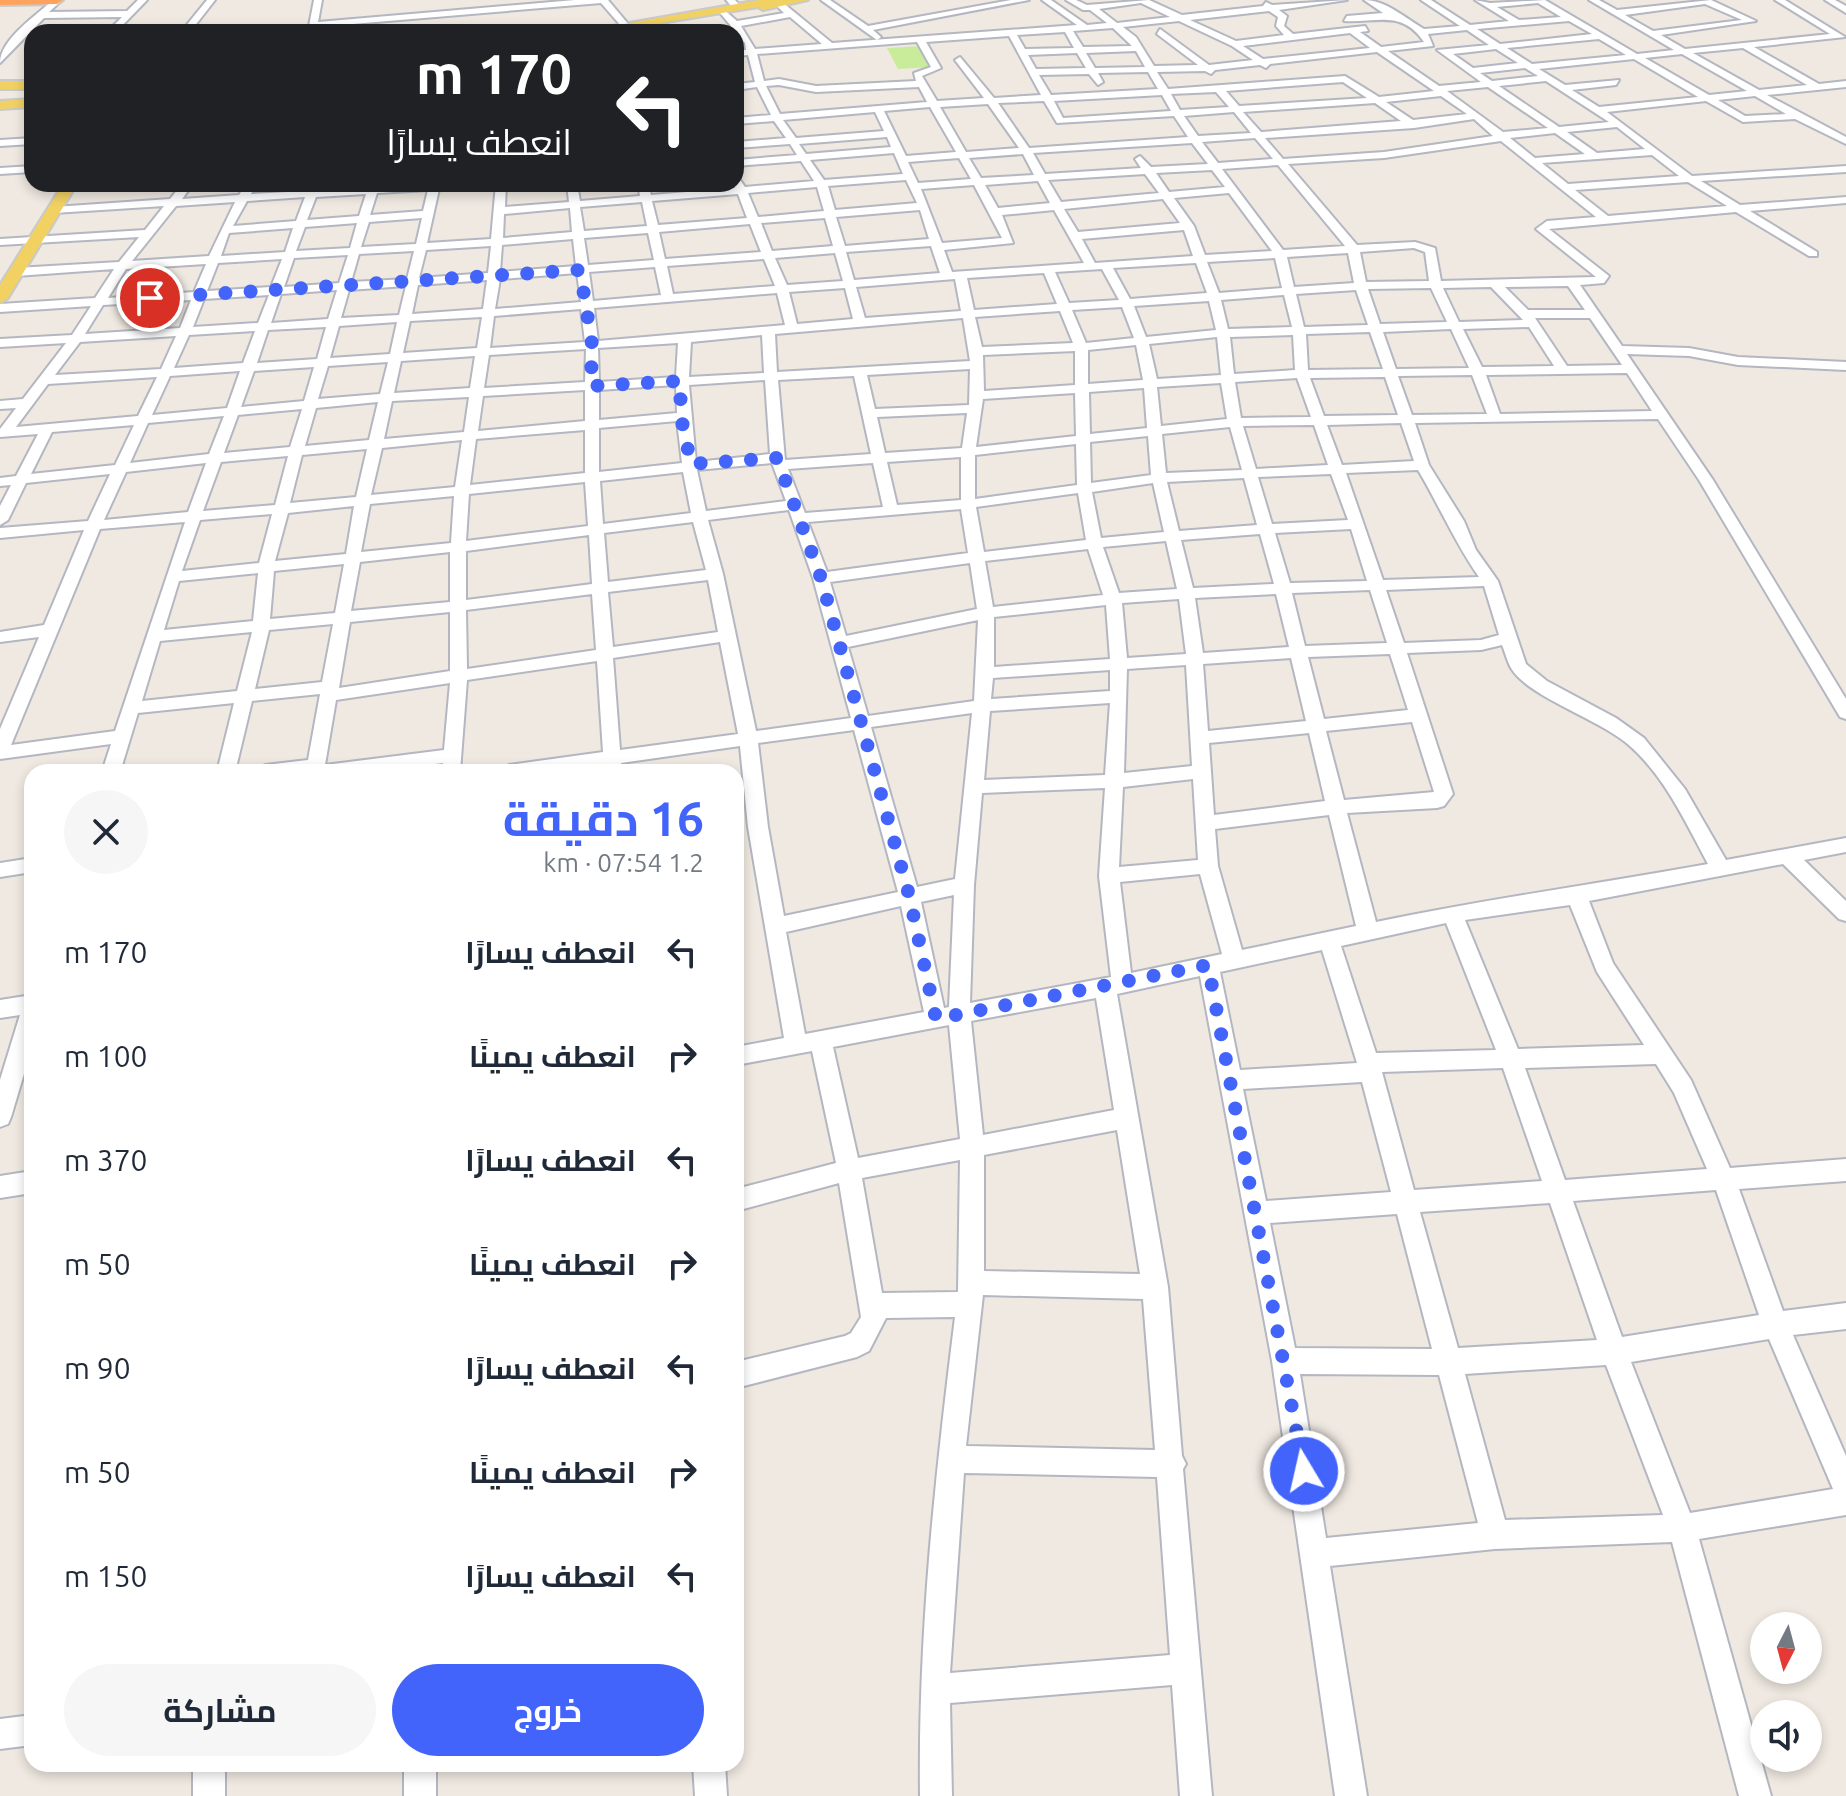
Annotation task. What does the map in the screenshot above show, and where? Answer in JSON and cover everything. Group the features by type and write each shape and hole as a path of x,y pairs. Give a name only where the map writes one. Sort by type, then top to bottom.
{"highway":[{"path":"0,1 58,0"}],"main road":[{"path":"721,12 734,4 803,0"},
{"path":"650,24 779,2"},
{"path":"0,87 24,87"},
{"path":"0,108 24,106"},
{"path":"0,298 8,274 53,192"},
{"path":"31,237 65,192"}],"street":[{"path":"29,24 58,0"},
{"path":"119,24 143,0"},
{"path":"192,24 211,0"},
{"path":"314,24 318,0"},
{"path":"429,17 432,0"},
{"path":"477,0 479,19"},
{"path":"368,24 404,14 479,19 604,0 618,24"},
{"path":"825,0 883,42"},
{"path":"867,29 1023,0"},
{"path":"1046,0 1086,28"},
{"path":"1070,0 1084,8 1143,0 1235,44 1362,138"},
{"path":"1255,0 1283,16 1280,26 1291,37"},
{"path":"744,52 1086,28 1343,0"},
{"path":"1368,0 1409,23 1422,32 1430,44 1595,156"},
{"path":"1425,0 1619,124 1688,178 1813,254"},
{"path":"1479,0 1629,90"},
{"path":"1466,8 1539,0 1746,120 1797,116"},
{"path":"1593,0 1846,141"},
{"path":"1779,0 1829,30 1844,35"},
{"path":"1829,0 1846,10"},
{"path":"1316,1 1347,19 1382,49 1476,116 1603,217"},
{"path":"1444,52 1752,21 1705,1 1601,15"},
{"path":"779,2 830,46"},
{"path":"996,5 1017,14"},
{"path":"1092,7 1119,25 1139,48 1194,140 1234,189 1255,224 1280,254 1299,330 1302,374 1379,585 1444,794 1441,798 1204,823"},
{"path":"1214,7 1227,14"},
{"path":"1427,11 1454,9"},
{"path":"721,12 735,24 792,14"},
{"path":"1347,19 1412,13"},
{"path":"41,15 129,14"},
{"path":"402,24 404,14"},
{"path":"1422,32 1585,16"},
{"path":"1028,20 1043,31"},
{"path":"1235,44 1409,23"},
{"path":"1129,35 1197,27"},
{"path":"1708,27 1817,87"},
{"path":"0,60 16,34 24,28"},
{"path":"1068,29 1146,168 1188,226 1214,296 1223,333 1235,422 1283,588 1368,932"},
{"path":"1160,32 1233,88"},
{"path":"1012,33 1100,188"},
{"path":"16,34 24,34"},
{"path":"1472,71 1844,35"},
{"path":"744,39 776,116 822,185 860,322"},
{"path":"0,308 413,282 840,249 1009,241 979,181 922,84 917,72 937,67 920,39"},
{"path":"1034,72 1207,68 1430,44"},
{"path":"1023,52 1139,48"},
{"path":"1318,57 1345,79 1423,131"},
{"path":"960,60 993,100 1026,150 1092,267"},
{"path":"744,74 757,73"},
{"path":"1060,121 1321,106 1548,78"},
{"path":"744,120 1048,96 1219,89 1345,79"},
{"path":"1563,88 1616,82"},
{"path":"744,86 783,83 816,89 922,84"},
{"path":"1597,110 1846,84"},
{"path":"1219,89 1353,248 1361,286 1422,465 1456,521 1468,550 1490,581 1519,667 1530,677 1609,722 1644,749 1667,775 1721,869"},
{"path":"1641,97 1654,104"},
{"path":"878,108 914,181 967,314 976,358 976,402 968,452 968,504 986,613 985,673 964,885 959,1014 972,1145 971,1294 951,1459 934,1689 936,1796"},
{"path":"744,162 806,157 964,154 1194,140 1476,116"},
{"path":"995,212 1057,207 1146,168 1384,155 1500,137 1619,124"},
{"path":"744,144 891,134"},
{"path":"1434,139 1445,147"},
{"path":"0,143 24,142"},
{"path":"1373,146 1384,155"},
{"path":"1531,161 1652,152"},
{"path":"1565,187 1846,169"},
{"path":"0,171 24,170"},
{"path":"1770,174 1819,202"},
{"path":"744,191 1041,177 1167,197 1234,189"},
{"path":"3,432 77,337 122,266 181,192"},
{"path":"54,210 173,202 241,192"},
{"path":"121,736 0,752 94,524 168,370 225,230 247,192"},
{"path":"113,764 172,577 312,192"},
{"path":"226,764 261,627 266,567 280,509 372,192"},
{"path":"319,764 363,499 433,192"},
{"path":"452,763 459,678 458,547 462,489 486,313 494,276 500,192"},
{"path":"573,192 580,270 592,344 592,475 612,764 748,738 980,706 1119,696"},
{"path":"645,192 668,298"},
{"path":"498,211 730,192"},
{"path":"742,192 782,288 792,328"},
{"path":"45,380 396,355 685,339 860,322 1289,290 1595,281 1603,276 1548,235 1543,226 1603,217 1846,200"},
{"path":"8,274 419,248 924,206"},
{"path":"225,230 427,214"},
{"path":"1075,236 1188,226"},
{"path":"0,239 149,233"},
{"path":"0,343 186,329 486,313 954,275 1353,248 1428,247 1435,285 1477,370 1495,418"},
{"path":"1106,266 1143,341 1152,383 1159,478 1188,594 1199,772 1232,1080 1285,1361 1317,1553 1351,1796"},
{"path":"1048,269 1081,347 1084,488 1094,542 1113,600 1120,666 1109,876 1113,985 1128,1118 1155,1287 1172,1464 1196,1796"},
{"path":"1572,282 1706,480 1846,713"},
{"path":"1496,285 1529,318 1562,369"},
{"path":"3,432 312,402 860,371 1223,333 1456,325 1594,314"},
{"path":"768,331 778,461 821,578 840,643 859,723 909,895 936,1019"},
{"path":"685,339 680,381 681,417 698,516 715,574 748,738 758,827 796,1045"},
{"path":"1617,350 1680,351 1738,361 1846,366"},
{"path":"867,413 1084,388 1227,378 1477,370 1629,369"},
{"path":"860,371 891,510"},
{"path":"0,405 27,403"},
{"path":"0,533 280,509 691,464 968,452 1153,428 1235,422 1660,415"},
{"path":"0,482 216,458 681,417"},
{"path":"0,520 47,429"},
{"path":"172,577 458,547 698,516 891,510 968,504 1159,478 1422,465"},
{"path":"821,578 1094,542 1265,527 1357,524"},
{"path":"153,636 344,619 715,574"},
{"path":"840,643 986,613 1113,600 1283,588 1490,581"},
{"path":"0,637 49,630"},
{"path":"130,708 459,678 727,636"},
{"path":"985,673 1298,652 1481,645 1508,638"},
{"path":"0,702 21,699"},
{"path":"1198,738 1420,715"},
{"path":"973,787 1113,781 1199,772"},
{"path":"744,1055 1113,985 1452,914 1577,896 1846,845"},
{"path":"1788,857 1846,913"},
{"path":"0,870 24,866"},
{"path":"1109,876 1208,866"},
{"path":"775,926 964,885"},
{"path":"1577,896 1604,966 1683,1087 1724,1180 1775,1323 1846,1488"},
{"path":"1452,914 1510,1057 1614,1351 1682,1528 1755,1796"},
{"path":"1329,939 1370,1068 1495,1535"},
{"path":"0,1009 24,1005"},
{"path":"744,1373 848,1348 860,1342 874,1320 849,1170 820,1040"},
{"path":"1232,1080 1510,1057 1663,1054"},
{"path":"0,1117 24,1058"},
{"path":"744,1198 849,1170 1128,1118"},
{"path":"1258,1213 1406,1205 1846,1170"},
{"path":"0,1187 24,1183"},
{"path":"874,1306 971,1294 1155,1287"},
{"path":"1285,1361 1448,1361 1614,1351 1775,1323 1846,1316"},
{"path":"951,1459 1172,1464"},
{"path":"1317,1553 1495,1535 1682,1528 1846,1501"},
{"path":"934,1689 1186,1669"},
{"path":"209,1772 209,1796"},
{"path":"420,1772 420,1796"},
{"path":"710,1772 711,1796"}],"green space":[{"path":"922,46 933,67 898,69 887,48"}],"route":[{"path":"150,298 580,270 592,344 591,386 680,381 681,417 691,464 777,458 821,578 840,643 859,723 909,895 936,1019 1208,965 1258,1213 1304,1471"}]}
